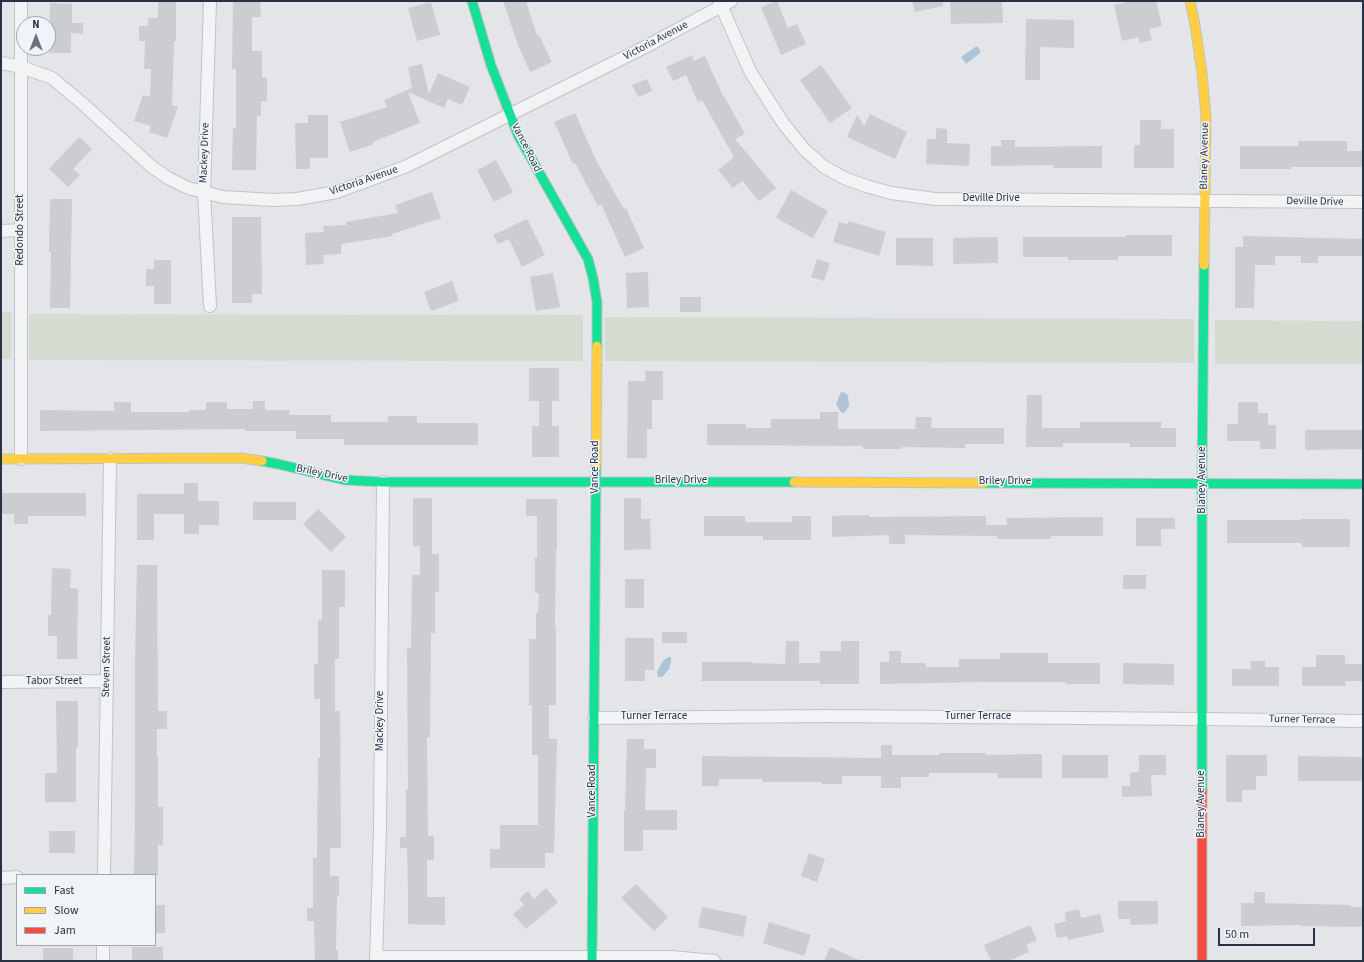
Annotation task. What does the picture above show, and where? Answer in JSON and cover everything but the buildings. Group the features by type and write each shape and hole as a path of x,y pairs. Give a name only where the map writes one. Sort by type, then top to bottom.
{"street":[{"name":"Redondo Street","path":"21,1 21,459"},
{"name":"Mackey Drive","path":"210,1 204,192 210,306"},
{"name":"Vance Road","path":"472,1 491,65 518,135 588,259 597,302 592,959"},
{"name":"Blaney Avenue","path":"1190,1 1202,73 1206,116 1202,483 1202,961"},
{"name":"Victoria Avenue","path":"1,63 21,67 52,78 152,167 168,178 188,188 222,197 274,200 297,199 337,192 407,166 645,47 723,3"},
{"name":"Deville Drive","path":"723,3 751,73 783,123 804,149 822,166 844,178 866,186 891,193 935,198 1363,202"},
{"path":"1,231 21,230"},
{"name":"Briley Drive","path":"1,459 242,458 278,464 345,480 383,482 596,481 1363,484"},
{"name":"Steven Street","path":"104,874 110,459"},
{"name":"Mackey Drive","path":"376,959 380,830 383,482"},
{"name":"Tabor Street","path":"1,682 107,682"},
{"name":"Turner Terrace","path":"594,718 829,716 1202,718 1363,721"},
{"path":"1,878 16,878"},
{"path":"103,946 103,961"},
{"path":"376,959 592,959 672,957 714,961"}],"shaded area":[{"path":"1,312 11,312 11,359 1,359"},
{"path":"29,314 583,315 583,361 29,360"},
{"path":"605,317 1194,319 1194,363 605,361"},
{"path":"1215,320 1363,321 1363,364 1215,364"}],"water":[{"path":"977,46 981,52 966,64 961,57"},
{"path":"841,392 846,393 848,396 849,406 844,413 841,412 836,404"},
{"path":"671,657 671,661 669,669 662,677 658,677 657,672 661,664"}],"traffic: fast":[{"path":"472,1 491,65 518,135 588,259 597,302 597,346"},
{"path":"1202,791 1204,265"},
{"path":"262,461 345,480 383,482 794,482"},
{"path":"592,961 596,466"},
{"path":"984,483 1363,484"}],"traffic: slow":[{"path":"1190,1 1202,73 1206,116 1204,265"},
{"path":"596,466 597,346"},
{"path":"1,459 241,458 262,461"},
{"path":"794,482 984,483"}],"traffic: jam":[{"path":"1202,791 1202,961"}]}
